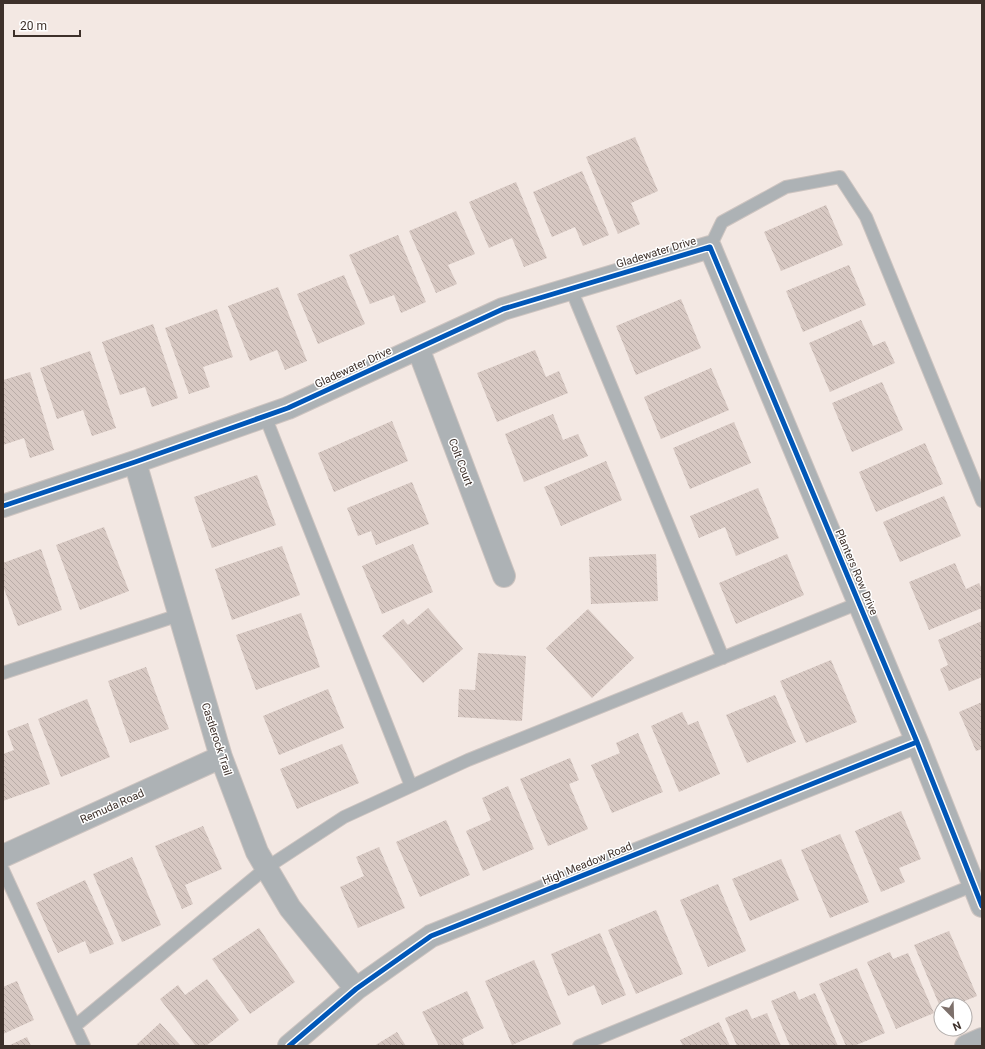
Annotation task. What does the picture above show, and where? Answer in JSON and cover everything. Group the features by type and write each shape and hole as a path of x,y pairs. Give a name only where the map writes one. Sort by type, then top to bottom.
{"street":[{"name":"Gladewater Drive","path":"3,506 135,462 288,408 503,310 710,247"},
{"name":"Planters Row Drive","path":"710,247 917,742 982,906"},
{"name":"Colt Court","path":"418,348 504,576"},
{"name":"Castlerock Trail","path":"135,462 221,757 257,852 290,908 356,989"},
{"name":"High Meadow Road","path":"288,1046 356,989 431,936 917,742"},
{"name":"Remuda Road","path":"3,856 221,757"},
{"path":"966,1046 982,1040"}],"lane":[{"path":"710,247 722,222 786,187 840,177 866,217 982,501"},
{"path":"571,289 723,658"},
{"path":"265,416 411,786"},
{"path":"75,1026 266,868 344,817 468,760 859,603"},
{"path":"3,672 179,615"},
{"path":"3,870 84,1046"},
{"path":"580,1046 974,885"}],"building":[{"path":"635,137 658,191 631,203 640,224 618,234 586,157"},
{"path":"582,171 609,235 583,246 575,227 552,237 533,192"},
{"path":"516,182 547,258 524,267 512,238 489,248 469,202"},
{"path":"826,205 843,245 781,271 764,232"},
{"path":"456,211 475,254 448,265 457,284 436,293 409,231"},
{"path":"398,235 426,302 401,313 394,295 370,304 349,255"},
{"path":"849,265 866,305 803,332 786,291"},
{"path":"344,275 365,324 318,344 297,294"},
{"path":"278,287 307,361 285,370 277,350 250,361 228,306"},
{"path":"681,299 701,348 636,375 616,326"},
{"path":"217,309 233,357 203,367 210,387 189,394 165,328"},
{"path":"861,320 873,346 885,341 895,363 830,392 809,343"},
{"path":"153,324 178,398 152,407 145,387 120,395 102,342"},
{"path":"535,350 546,377 559,371 568,393 497,422 477,373"},
{"path":"90,351 116,428 92,436 83,410 57,419 40,368"},
{"path":"711,368 729,410 661,439 644,397"},
{"path":"30,372 54,450 30,458 24,438 3,445 3,380"},
{"path":"882,382 903,430 852,452 832,403"},
{"path":"553,414 563,440 578,434 588,456 524,482 505,434"},
{"path":"392,421 408,461 334,492 318,453"},
{"path":"734,422 751,463 690,489 673,448"},
{"path":"925,443 943,484 876,512 859,472"},
{"path":"606,461 622,500 561,526 544,487"},
{"path":"257,475 276,525 212,548 194,497"},
{"path":"412,482 429,524 376,545 371,531 358,536 347,508"},
{"path":"758,488 779,538 736,556 725,527 699,538 690,516"},
{"path":"944,496 961,536 900,562 883,522"},
{"path":"104,527 129,591 80,610 56,545"},
{"path":"413,544 433,592 382,614 362,566"},
{"path":"282,546 300,595 232,620 215,569"},
{"path":"41,549 62,610 18,626 3,586 3,563"},
{"path":"656,554 658,601 591,604 589,557"},
{"path":"787,554 804,595 736,624 719,583"},
{"path":"955,563 966,589 979,583 982,589 982,608 929,630 909,582"},
{"path":"428,608 463,649 423,683 382,636 403,619 408,625"},
{"path":"588,609 634,658 592,698 546,648"},
{"path":"301,613 320,667 256,690 236,635"},
{"path":"982,621 982,677 949,691 940,669 948,665 938,640"},
{"path":"478,653 526,656 522,721 458,717 459,689 475,690"},
{"path":"831,660 857,722 806,743 780,681"},
{"path":"146,667 169,729 130,743 108,681"},
{"path":"328,689 344,728 279,755 263,716"},
{"path":"775,695 796,742 747,763 726,715"},
{"path":"87,699 110,757 61,777 38,719"},
{"path":"982,702 982,749 976,751 959,712"},
{"path":"682,712 688,725 698,721 720,774 679,792 651,726"},
{"path":"28,723 50,784 3,801 3,754 14,750 7,731"},
{"path":"638,733 663,792 612,813 591,765 620,753 616,743"},
{"path":"342,744 359,783 297,809 280,769"},
{"path":"570,758 579,780 569,784 588,829 548,846 520,779"},
{"path":"508,786 534,849 483,871 466,831 491,820 482,798"},
{"path":"901,811 921,859 899,868 905,882 881,892 855,831"},
{"path":"446,820 470,875 420,897 396,842"},
{"path":"203,826 222,869 185,885 193,904 182,909 155,846"},
{"path":"840,834 869,902 830,918 801,850"},
{"path":"379,847 405,908 358,928 340,887 364,876 356,857"},
{"path":"132,857 161,925 122,942 93,874"},
{"path":"781,859 799,900 750,921 732,879"},
{"path":"85,880 114,944 90,954 85,941 58,953 36,903"},
{"path":"718,884 746,951 708,967 680,900"},
{"path":"656,910 683,974 636,994 608,930"},
{"path":"259,928 295,982 250,1014 212,959"},
{"path":"949,931 977,996 973,998 936,997 914,945"},
{"path":"600,933 626,995 602,1005 594,985 568,996 551,954"},
{"path":"890,952 893,959 908,953 933,1013 896,1029 867,962"},
{"path":"534,960 561,1024 512,1045 485,981"},
{"path":"857,968 885,1033 854,1046 846,1046 819,984"},
{"path":"207,979 239,1020 206,1046 196,1046 160,999 178,985 185,995"},
{"path":"17,981 34,1020 3,1034 3,987"},
{"path":"467,991 484,1028 462,1039 465,1046 439,1046 422,1012"},
{"path":"795,991 799,1000 815,993 838,1046 790,1046 771,1001"},
{"path":"747,1009 752,1019 767,1013 781,1046 737,1046 725,1018"},
{"path":"719,1022 730,1046 683,1046 680,1040"},
{"path":"160,1023 181,1046 135,1046"},
{"path":"397,1032 406,1046 374,1046"},
{"path":"27,1037 31,1046 8,1046"}],"cycle path":[{"path":"3,506 135,462 288,408 503,309 710,247 917,742 982,906"},
{"path":"289,1046 356,989 431,936 917,742"}]}
